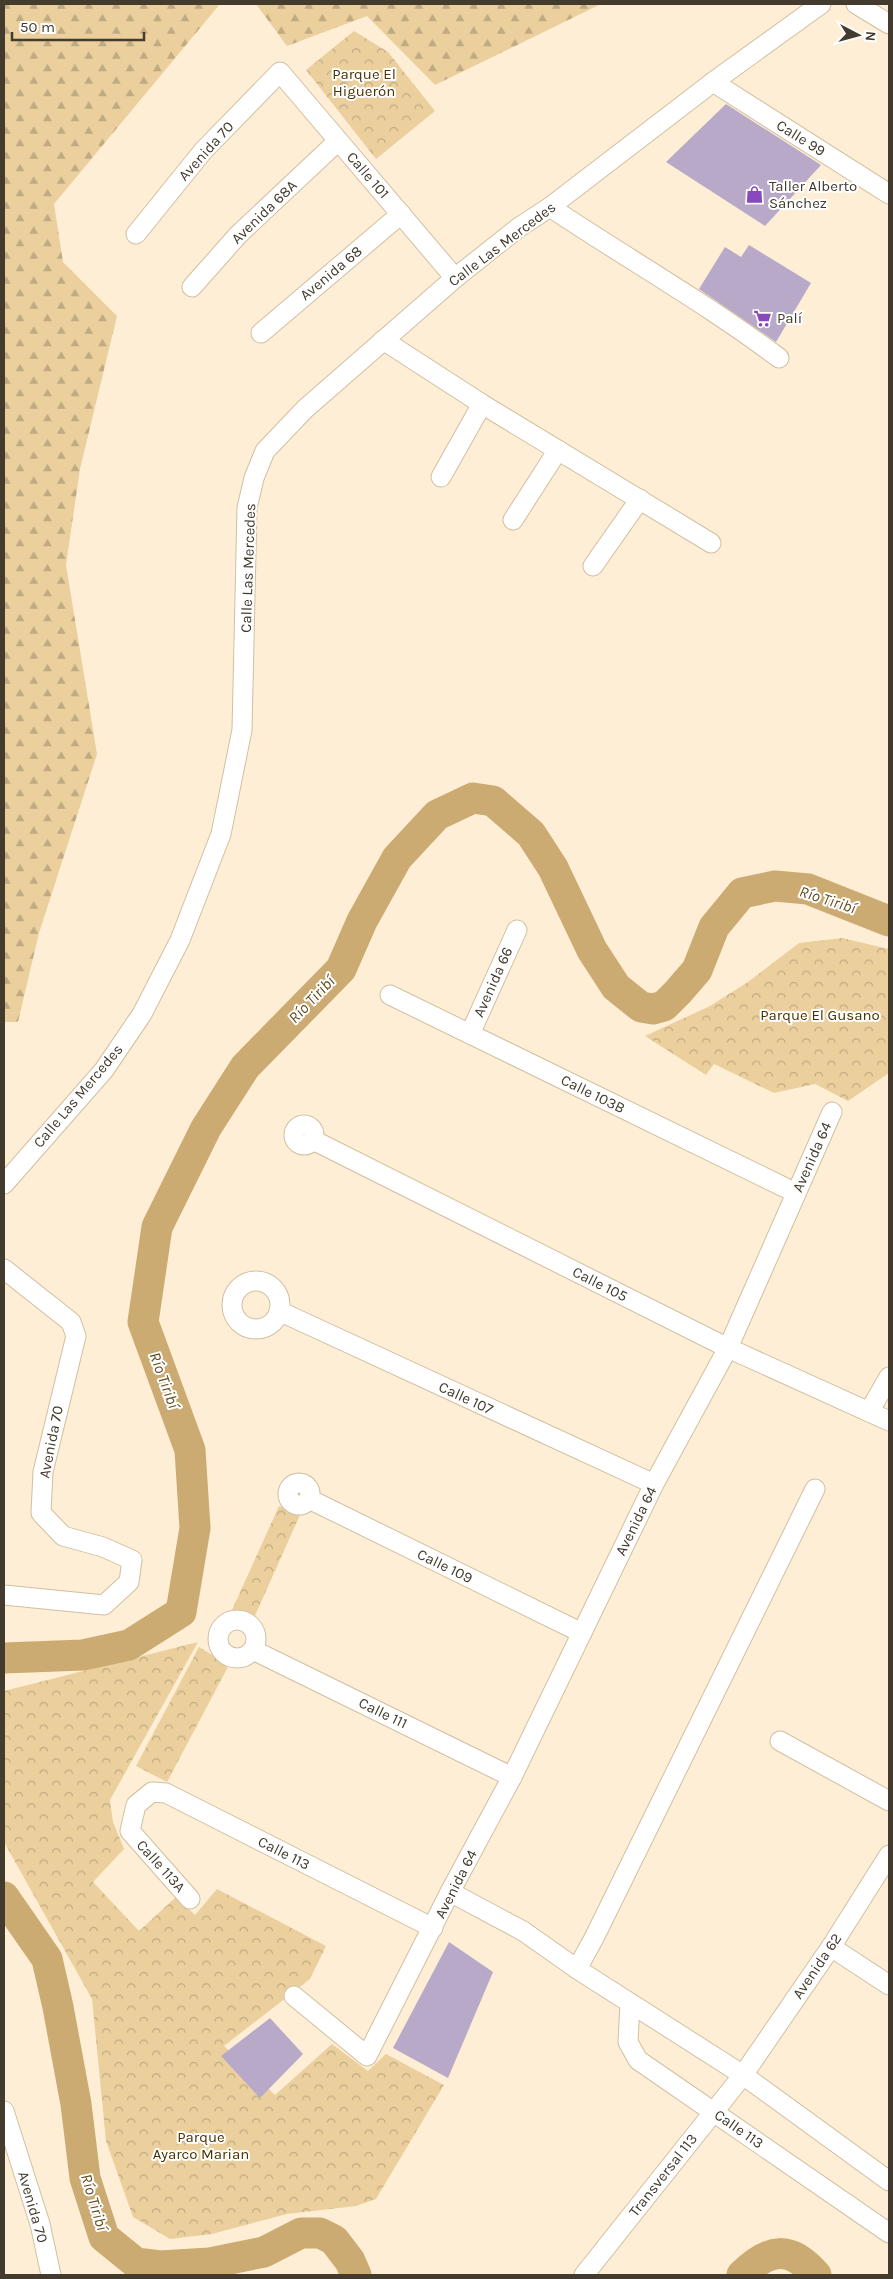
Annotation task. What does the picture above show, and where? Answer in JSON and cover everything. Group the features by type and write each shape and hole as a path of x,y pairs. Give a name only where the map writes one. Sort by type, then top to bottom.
{"street":[{"name":"Calle Las Mercedes","path":"4,1184 104,1070 142,1014 180,940 221,834 242,730 248,508 254,478 265,451 305,409 455,278 518,228 550,206 713,82 821,4"},
{"path":"856,4 889,24"},
{"name":"Calle 101","path":"280,72 455,278"},
{"name":"Avenida 70","path":"136,234 203,151 280,72"},
{"name":"Calle 99","path":"713,82 889,194"},
{"name":"Avenida 68A","path":"192,287 238,236 338,141"},
{"path":"550,206 600,241 744,332 779,358"},
{"name":"Avenida 68","path":"261,333 401,214"},
{"path":"384,340 482,404 711,543"},
{"path":"441,477 482,404"},
{"path":"513,520 558,450"},
{"path":"594,566 640,499"},
{"name":"Avenida 66","path":"470,1034 516,930"},
{"name":"Calle 103B","path":"390,995 796,1193"},
{"name":"Avenida 64","path":"294,1996 367,2056 450,1892 512,1777 654,1484 728,1348 832,1112"},
{"name":"Calle 105","path":"313,1140 728,1348 889,1421"},
{"name":"Avenida 70","path":"4,1269 71,1322 76,1336 43,1472 41,1513 63,1536 103,1547 132,1560 129,1582 104,1605 4,1595"},
{"name":"Calle 107","path":"279,1311 654,1484"},
{"path":"869,1412 889,1377"},
{"path":"577,1969 815,1489"},
{"name":"Calle 109","path":"309,1499 582,1633"},
{"name":"Calle 111","path":"253,1650 512,1777"},
{"path":"780,1741 889,1801"},
{"name":"Calle 113","path":"136,1805 152,1792 166,1793 433,1928"},
{"name":"Calle 113A","path":"136,1805 130,1832 190,1899"},
{"name":"Avenida 62","path":"743,2075 831,1947 889,1855"},
{"path":"450,1892 524,1931 577,1969 743,2075 889,2181"},
{"path":"831,1947 889,1986"},
{"name":"Calle 113","path":"630,2002 628,2042 638,2060 889,2232"},
{"name":"Transversal 113","path":"584,2275 743,2075"},
{"name":"Avenida 70","path":"4,2111 40,2224 51,2275"}],"green space":[{"path":"4,4 220,4 54,204 63,262 117,316 80,469 66,565 97,754 39,933 18,1022 4,1022"},
{"path":"256,4 601,4 435,85 367,16 287,46"},
{"name":"Parque El Higuerón","path":"354,31 388,52 435,111 376,159 306,70"},
{"name":"Parque El Gusano","path":"842,938 889,949 889,1073 848,1101 815,1084 774,1093 714,1064 706,1075 645,1036 710,1006 748,982 799,943"},
{"path":"279,1506 300,1515 253,1620 232,1610"},
{"name":"Parque Ayarco Marian","path":"198,1642 110,1800 113,1822 124,1849 93,1882 139,1931 176,1897 195,1915 217,1889 326,1946 310,1979 224,2046 275,2095 332,2044 368,2071 386,2054 444,2085 376,2199 356,2206 287,2214 212,2234 170,2239 133,2217 106,2141 92,1999 4,1842 4,1691"},
{"path":"199,1647 229,1665 167,1782 136,1766"}],"building":[{"name":"Taller Alberto Sánchez","path":"726,104 821,165 765,226 666,162"},
{"name":"Palí","path":"749,245 811,283 776,342 699,289 725,247 741,257"},
{"path":"449,1942 493,1972 448,2078 393,2048"},
{"path":"270,2018 303,2054 260,2098 221,2056"}],"waterway":[{"name":"Río Tiribí","path":"4,1658 83,1655 129,1645 181,1612 195,1528 190,1450 143,1322 157,1227 206,1128 245,1067 341,969 362,921 397,858 437,815 473,798 493,801 531,834 553,868 592,950 616,987 641,1007 653,1009 664,1006 678,992 697,970 714,927 742,893 775,886 808,889 889,921"},
{"name":"Río Tiribí","path":"4,1897 47,1959 76,2104 85,2178 104,2237 136,2263 160,2266 210,2263 264,2252 301,2233 320,2233 334,2240 350,2261 356,2275"},
{"path":"742,2275 761,2259 779,2254 797,2259 816,2275"}],"place":[{"name":"Taller Alberto Sánchez","path":"755,195"},
{"name":"Palí","path":"763,318"}]}
